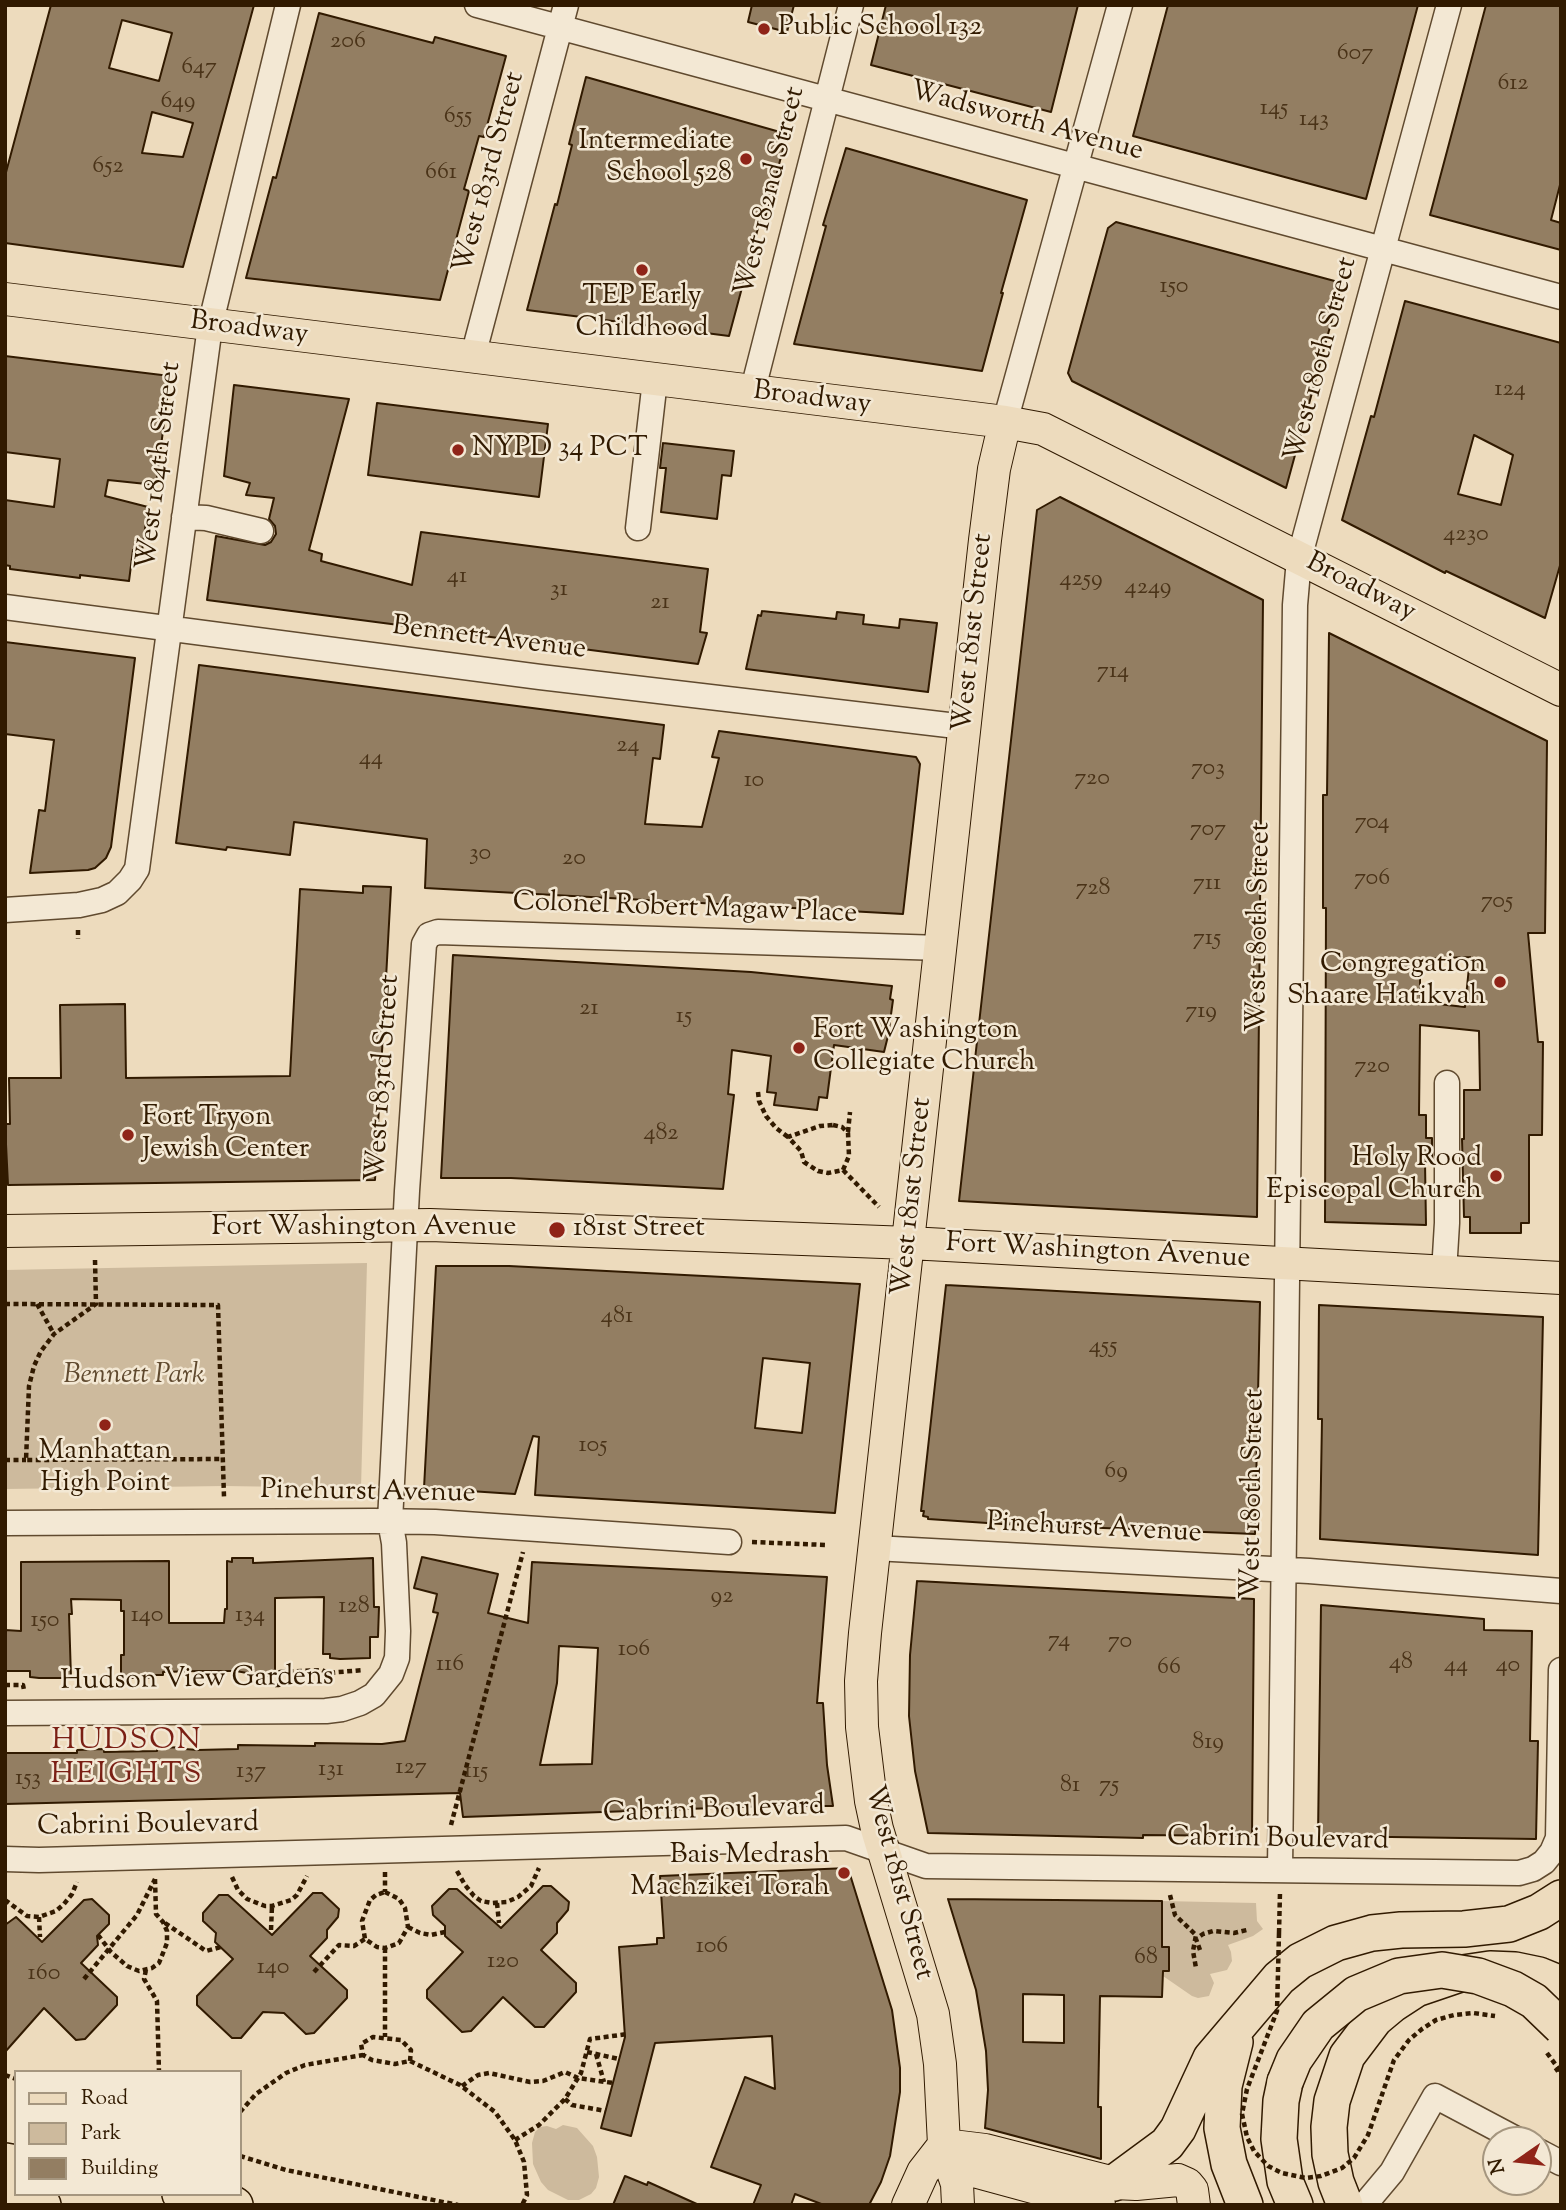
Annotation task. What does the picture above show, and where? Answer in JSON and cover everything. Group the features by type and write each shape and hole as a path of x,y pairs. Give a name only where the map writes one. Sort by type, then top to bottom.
{"highway":[{"path":"1106,2194 1167,2144 1178,2129 1210,2058 1269,1988 1290,1968 1336,1943 1386,1931 1464,1929 1509,1924 1539,1913 1561,1898"},
{"path":"1345,2205 1336,2182 1330,2154 1332,2101 1347,2056 1376,2019 1416,1989 1463,1973 1490,1969 1515,1970 1539,1975 1561,1984"},
{"path":"1295,2205 1285,2180 1279,2139 1285,2082 1293,2060 1318,2025 1356,1994 1399,1976 1442,1970 1478,1976 1513,1989 1534,2001 1551,2037"},
{"path":"1245,2205 1229,2164 1222,2111 1227,2071 1249,2014"},
{"path":"5,2195 43,2205"},
{"path":"190,2196 235,2205"}],"main road":[{"name":"Broadway","path":"5,299 752,393 1005,422 1043,429 1561,690"},
{"name":"West 181st Street","path":"958,2205 957,2184 944,2145 940,2064 933,2014 871,1801 862,1727 863,1656 994,470 1005,422"},
{"name":"Fort Washington Avenue","path":"5,1231 405,1224 909,1243 1561,1278"},
{"path":"908,2205 923,2172 944,2145 985,2150 1106,2194 1136,2184 1178,2180 1192,2190 1194,2205"}],"street":[{"name":"West 184th Street","path":"5,910 79,905 102,900 117,893 130,880 136,869 210,326 288,5"},
{"name":"Wadsworth Avenue","path":"477,5 563,16 826,100 1561,297"},
{"name":"West 182nd Street","path":"752,393 851,5"},
{"name":"West 181st Street","path":"1005,422 1120,5"},
{"name":"West 180th Street","path":"1280,1870 1295,605 1299,559 1449,5"},
{"name":"West 183rd Street","path":"473,356 563,16"},
{"path":"638,528 655,380"},
{"path":"184,517 206,518 261,531"},
{"name":"Bennett Avenue","path":"5,607 540,677 965,727"},
{"name":"Colonel Robert Magaw Place","path":"429,935 438,932 941,948"},
{"name":"West 183rd Street","path":"390,1521 405,1224 424,944 429,935"},
{"path":"1444,1272 1447,1223 1447,1083"},
{"name":"Pinehurst Avenue","path":"5,1523 390,1521 741,1542"},
{"name":"Hudson View Gardens","path":"5,1713 326,1711 360,1703 383,1686 397,1658 394,1543 390,1521"},
{"name":"Pinehurst Avenue","path":"874,1548 1283,1570 1561,1591"},
{"name":"Cabrini Boulevard","path":"5,1859 846,1838 926,1866 1512,1873 1526,1871 1544,1862 1556,1845 1559,1829 1561,1670"},
{"path":"1361,2205 1366,2203 1392,2172 1435,2096 1492,2126"}],"path":[{"path":"78,930 78,939"},
{"path":"758,1092 766,1116 801,1151 804,1162 810,1168 828,1173 844,1170"},
{"path":"844,1170 849,1156 850,1112"},
{"path":"788,1137 820,1126 842,1127 848,1133"},
{"path":"844,1170 879,1207"},
{"path":"94,1260 96,1304"},
{"path":"36,1303 54,1334"},
{"path":"5,1304 218,1305 224,1497"},
{"path":"26,1460 29,1386 41,1351 54,1334 96,1304"},
{"path":"5,1460 222,1459"},
{"path":"741,1542 826,1545"},
{"path":"450,1828 523,1552"},
{"path":"266,1685 279,1685 280,1672 322,1670 328,1674 375,1669"},
{"path":"5,1685 23,1685 23,1690 37,1689"},
{"path":"457,1870 474,1896 481,1901 497,1903 518,1897 531,1886 540,1867"},
{"path":"1280,1870 1277,2011 1247,2089 1242,2114 1247,2137 1254,2151 1268,2166 1282,2173 1306,2178 1342,2168 1354,2158 1368,2135 1394,2060 1409,2040 1436,2020 1463,2013 1502,2018"},
{"path":"385,1871 385,1892"},
{"path":"232,1876 238,1890 247,1899 272,1906 291,1900 297,1895 308,1874"},
{"path":"84,1979 136,1915 155,1878 156,1914 163,1922 205,1951 221,1947"},
{"path":"5,1900 27,1916 39,1917 56,1911 64,1904 77,1881"},
{"path":"385,1892 399,1899 405,1908 408,1927 399,1942 385,1948 377,1947 365,1939 362,1921 370,1900 385,1892"},
{"path":"1170,1895 1175,1915 1196,1935 1200,1950"},
{"path":"497,1903 499,1923"},
{"path":"271,1930 272,1906"},
{"path":"39,1917 40,1937"},
{"path":"98,1935 127,1966 139,1971 145,1970 159,1963 164,1953 167,1931 163,1922"},
{"path":"408,1927 431,1935 445,1932"},
{"path":"1196,1968 1193,1951 1196,1939 1213,1931 1234,1933 1247,1930"},
{"path":"314,1972 339,1945 354,1946 365,1939"},
{"path":"385,1948 386,2037"},
{"path":"145,1970 144,1979 157,2001 159,2070"},
{"path":"515,2140 539,2124 565,2099 578,2078 590,2039 628,2034"},
{"path":"363,2055 360,2049 365,2040 386,2037 401,2040 408,2046 412,2055 410,2061"},
{"path":"1551,2037 1559,2070"},
{"path":"587,2052 619,2059"},
{"path":"596,2054 604,2082"},
{"path":"242,2110 256,2094 286,2073 305,2065 363,2055 381,2063 410,2061 461,2086 495,2112 515,2140 524,2162 527,2195 522,2205"},
{"path":"461,2086 489,2073 530,2082 543,2081 565,2072 578,2078 613,2083"},
{"path":"565,2099 572,2105 606,2111"},
{"path":"242,2157 286,2170 458,2205"}],"green space":[{"name":"Bennett Park","path":"367,1263 361,1488 224,1486 5,1489 5,1270"},
{"path":"1162,1901 1256,1903 1257,1921 1263,1929 1253,1936 1228,1945 1232,1961 1227,1970 1210,1974 1214,1983 1209,1996 1192,1996 1163,1976 1163,1971 1169,1970 1169,1948 1155,1947 1162,1929"},
{"path":"563,2125 577,2128 593,2146 597,2157 599,2177 596,2188 579,2200 568,2200 548,2190 533,2164 532,2143 535,2132 540,2127 556,2129"}],"building":[{"path":"51,5 254,5 183,267 5,243 5,176","holes":["122,20 172,33 159,81 109,68","152,112 193,123 183,157 142,153"]},
{"path":"752,5 794,5 787,32 748,22"},
{"path":"886,5 1078,5 1051,112 871,65"},
{"path":"1168,5 1418,5 1366,199 1133,136"},
{"path":"1486,5 1561,5 1561,181 1551,220 1561,223 1561,250 1430,215"},
{"path":"319,13 433,43 435,37 506,56 484,137 479,136 464,189 469,191 440,300 246,278 273,177 276,178"},
{"path":"586,77 787,134 729,336 527,310 555,204 557,205"},
{"path":"846,148 1027,200 982,371 794,344 826,226 823,225"},
{"path":"1116,222 1342,283 1286,488 1072,381 1068,373 1108,228"},
{"path":"1405,301 1561,343 1561,562 1545,618 1446,571 1445,573 1342,520 1371,416 1374,417","holes":["1474,435 1513,455 1501,505 1458,494"]},
{"path":"5,356 170,376 156,485 108,480 105,496 148,507 142,551 133,550 129,581 10,569 10,566 5,565 5,500 54,507 60,459 5,452"},
{"path":"234,385 349,399 309,550 322,554 321,561 412,585 421,532 708,569 700,632 707,633 698,664 207,600 216,536 265,545 271,542 276,534 275,526 269,519 274,498 246,495 250,483 224,476"},
{"name":"NYPD 34 PCT","path":"377,403 548,424 539,497 368,475"},
{"path":"663,443 734,451 731,476 722,475 717,519 661,512 666,468 660,468"},
{"path":"1060,497 1263,600 1257,1217 959,1201 1037,510"},
{"path":"762,611 836,619 837,612 864,615 863,624 899,628 900,619 937,623 928,692 746,669 758,615 761,616"},
{"path":"1329,633 1547,741 1545,933 1528,933 1538,1042 1543,1042 1542,1135 1529,1135 1529,1223 1521,1223 1521,1233 1470,1233 1470,1217 1464,1217 1464,1090 1480,1090 1479,1031 1420,1025 1419,1115 1426,1115 1426,1138 1432,1138 1432,1162 1425,1162 1426,1225 1325,1222 1326,908 1323,908 1323,795 1327,795","holes":["1470,957 1465,1007 1420,1002 1420,959"]},
{"path":"5,642 135,658 111,847 106,858 95,868 30,873 39,810 45,811 54,740 5,734"},
{"path":"199,665 664,725 660,759 653,758 645,824 702,827 719,758 712,757 719,731 916,757 920,764 903,914 425,888 427,839 294,822 290,855 176,843"},
{"path":"363,886 391,887 375,1180 8,1185 5,1124 10,1124 9,1078 61,1078 60,1005 125,1004 126,1078 290,1076 300,889 363,893"},
{"path":"453,955 751,972 892,986 890,999 893,1000 888,1036 884,1052 834,1045 827,1098 819,1097 817,1110 774,1105 776,1093 767,1092 771,1056 732,1050 728,1094 734,1095 723,1189 511,1178 441,1178"},
{"path":"436,1266 509,1266 860,1284 835,1513 535,1495 539,1437 533,1436 515,1494 424,1488","holes":["763,1358 810,1363 802,1433 755,1428"]},
{"path":"946,1285 1260,1302 1255,1534 1002,1524 928,1519 923,1516 924,1511 921,1511"},
{"path":"1319,1305 1543,1317 1538,1555 1320,1539 1322,1419 1318,1419"},
{"path":"422,1557 498,1574 488,1613 528,1623 532,1562 827,1577 817,1703 823,1703 833,1806 463,1817 460,1793 5,1804 5,1753 77,1753 77,1750 104,1749 104,1752 157,1751 157,1748 185,1747 198,1750 238,1749 238,1745 315,1746 315,1743 382,1744 405,1741 438,1613 433,1612 437,1594 414,1588","holes":["559,1646 598,1648 592,1764 540,1765 557,1683"]},
{"path":"232,1558 253,1558 253,1563 373,1558 374,1607 379,1607 378,1637 370,1637 370,1658 340,1659 323,1654 324,1597 275,1598 275,1676 247,1676 247,1673 236,1671 198,1671 163,1672 163,1675 154,1675 154,1678 121,1678 124,1611 121,1611 121,1600 71,1599 71,1678 39,1678 30,1677 30,1671 5,1671 5,1630 21,1631 21,1562 169,1561 169,1623 224,1623 227,1609 227,1561 232,1562"},
{"path":"917,1581 1254,1599 1252,1836 1143,1835 1143,1838 928,1833 915,1771 909,1716 910,1655"},
{"path":"1321,1605 1484,1619 1484,1630 1532,1631 1530,1741 1538,1741 1536,1839 1318,1836"},
{"path":"848,1868 892,2010 900,2068 900,2092 890,2156 869,2205 824,2205 795,2194 791,2205 753,2205 761,2185 711,2167 745,2077 775,2089 772,2036 655,2043 631,2136 601,2128 625,2037 619,1947 657,1944 657,1938 664,1938 660,1876"},
{"path":"543,1886 551,1886 569,1902 568,1910 557,1923 557,1933 541,1950 576,1983 576,1992 544,2027 535,2027 503,1997 471,2031 462,2032 427,1998 427,1990 463,1952 445,1936 445,1926 433,1915 432,1906 449,1889 457,1889 501,1928"},
{"path":"313,1893 322,1893 339,1909 338,1917 327,1930 327,1938 310,1956 347,1990 347,1998 314,2033 306,2034 284,2013 263,2012 241,2038 232,2038 197,2005 197,1996 233,1959 215,1942 216,1933 203,1921 203,1913 219,1895 228,1895 272,1935"},
{"path":"92,1899 109,1915 109,1924 97,1936 98,1945 81,1963 117,1997 117,2005 85,2039 76,2040 44,2008 5,2052 5,1925 16,1917 42,1942 84,1900"},
{"path":"948,1899 1162,1901 1162,1947 1169,1947 1169,1971 1163,1971 1162,1997 1100,1996 1098,2107 1101,2107 1101,2159 985,2128 988,2090 986,2051 976,1990","holes":["1023,1994 1064,1995 1064,2043 1023,2042"]},
{"path":"625,2176 647,2185 648,2182 699,2205 613,2205"}],"place":[{"name":"Public School 132","path":"764,29"},
{"name":"Intermediate School 528","path":"746,159"},
{"name":"TEP Early Childhood","path":"642,270"},
{"name":"NYPD 34 PCT","path":"458,450"},
{"name":"Congregation Shaare Hatikvah","path":"1500,982"},
{"name":"Fort Washington Collegiate Church","path":"799,1048"},
{"name":"Fort Tryon Jewish Center","path":"128,1135"},
{"name":"Holy Rood Episcopal Church","path":"1496,1176"},
{"name":"181st Street","path":"557,1230"},
{"name":"Manhattan High Point","path":"105,1425"},
{"name":"Bais Medrash Machzikei Torah","path":"844,1873"}],"district":[{"name":"HUDSON HEIGHTS","path":"127,1760"}]}
